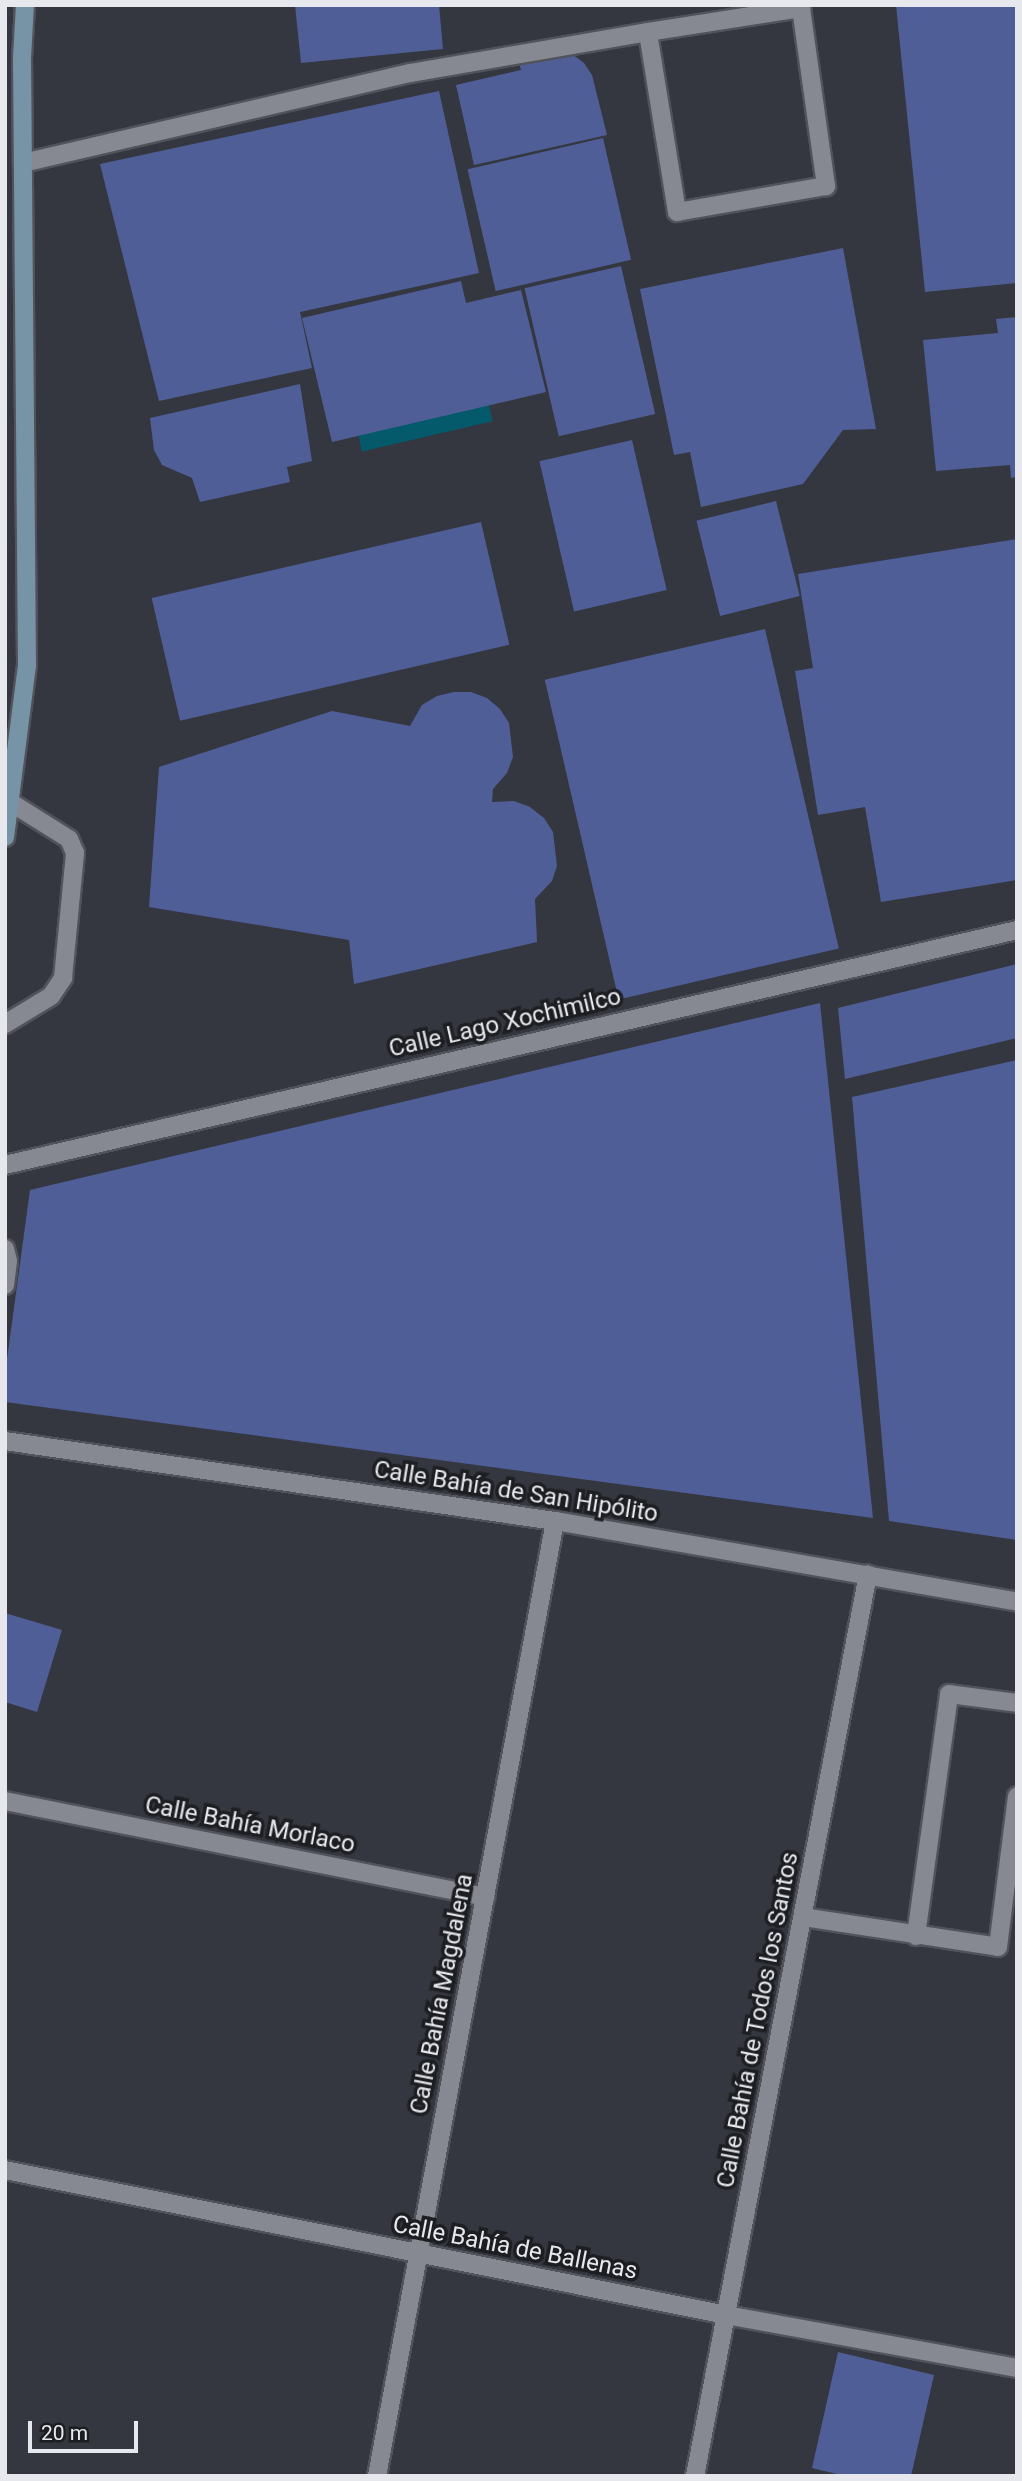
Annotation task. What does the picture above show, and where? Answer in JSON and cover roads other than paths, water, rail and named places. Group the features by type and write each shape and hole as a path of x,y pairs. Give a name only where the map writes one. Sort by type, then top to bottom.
{"main road":[{"path":"5,837 27,666 23,163 25,5"}],"street":[{"path":"23,163 410,73 648,32 801,8 826,186 677,212 648,32"},
{"path":"5,1024 51,996 63,978 75,853 69,839 10,802"},
{"name":"Calle Lago Xochimilco","path":"5,1165 1017,930"},
{"path":"5,1249 8,1261 5,1286"},
{"name":"Calle Bahía de San Hipólito","path":"5,1441 555,1521 1017,1602"},
{"name":"Calle Bahía Magdalena","path":"377,2476 555,1521"},
{"name":"Calle Bahía de Todos los Santos","path":"695,2476 868,1574"},
{"path":"916,1936 949,1694 1017,1703"},
{"path":"803,1917 998,1947 1017,1796"},
{"name":"Calle Bahía Morlaco","path":"5,1801 485,1897"},
{"name":"Calle Bahía de Ballenas","path":"5,2170 726,2315 1017,2368"}],"water":[{"path":"478,358 493,421 362,451 347,388"}]}
